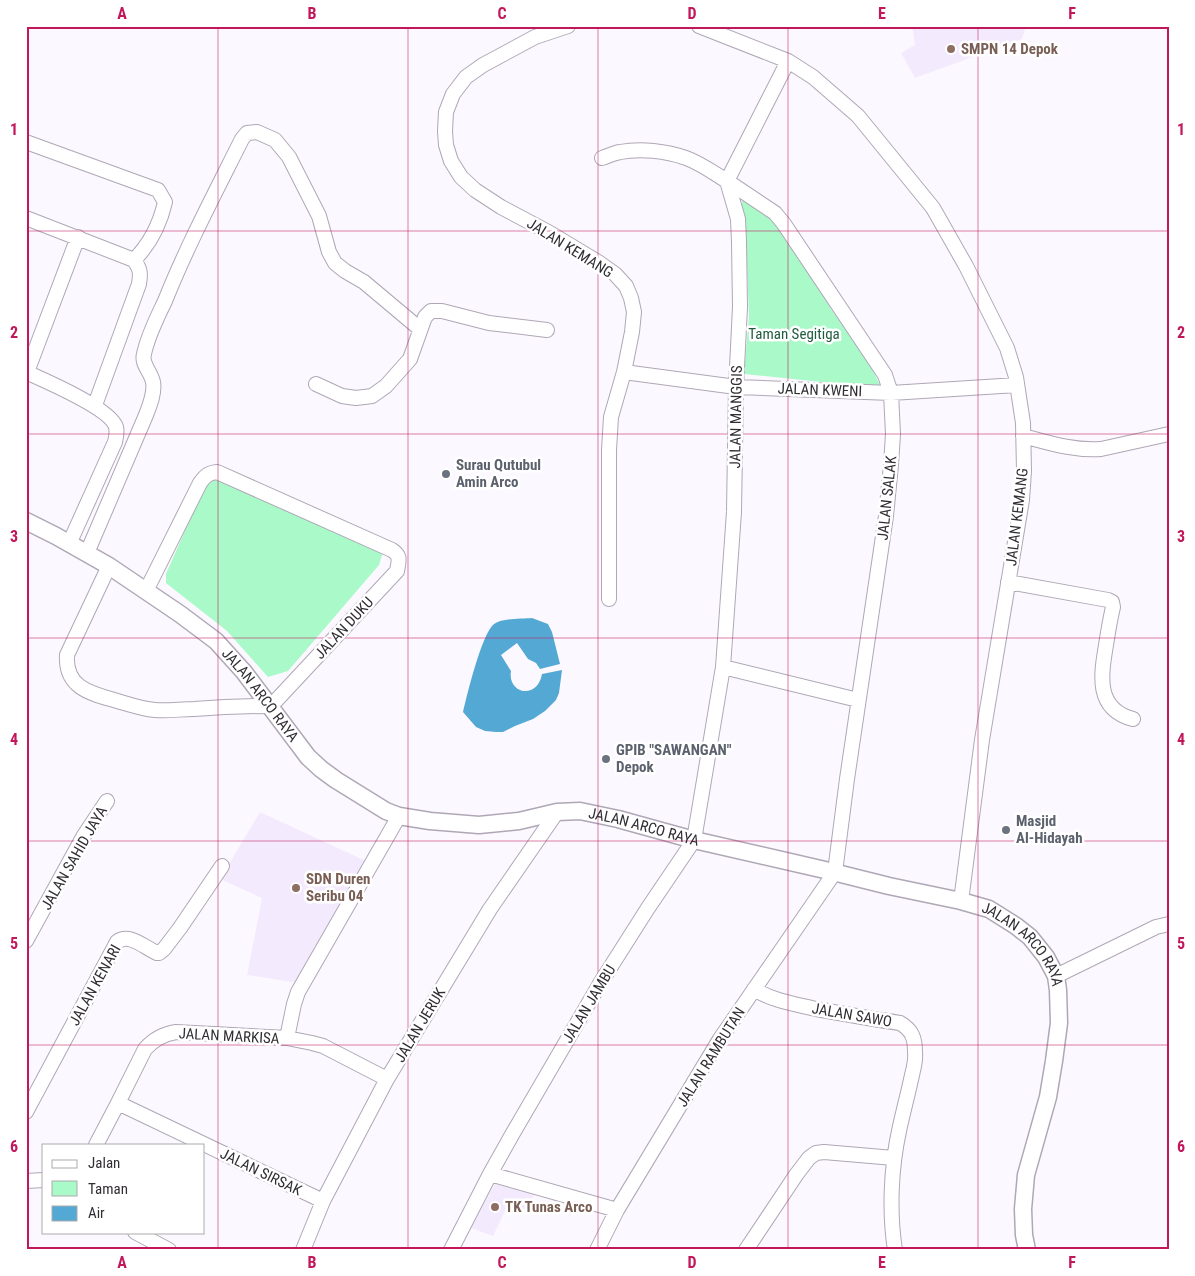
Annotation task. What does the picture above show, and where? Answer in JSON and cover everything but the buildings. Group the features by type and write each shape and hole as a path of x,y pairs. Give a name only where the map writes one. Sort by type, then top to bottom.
{"main road":[{"name":"JALAN ARCO RAYA","path":"26,521 109,566 216,641 271,706 308,757 336,780 399,816 430,821 479,825 519,821 557,812 580,811 618,819 694,840 961,901 988,909 1016,926 1030,937 1046,957 1056,976 1058,990 1058,1023 1048,1097 1030,1158 1025,1183 1024,1224 1027,1250"}],"street":[{"name":"JALAN KEMANG","path":"568,26 535,36 482,65 466,77 453,94 446,112 445,131 446,145 451,161 461,177 501,207 550,233 615,274 626,286 632,298 634,312 631,338 612,417 609,450 608,599"},
{"name":"JALAN KEMANG","path":"699,26 788,61 813,77 858,116 926,199 966,266 1006,348 1017,385 1021,409 1024,471 1022,500 982,740 961,901"},
{"path":"602,158 620,152 646,150 668,154 686,158 727,181 788,61"},
{"path":"87,554 152,399 154,384 144,364 143,356 149,339 178,269 242,139 248,133 257,132 274,140 289,157 319,216 329,252 335,263 364,282 420,329"},
{"path":"26,142 158,190 165,202 162,214 144,250 134,260"},
{"name":"JALAN MANGGIS","path":"694,840 723,666 734,512 736,387 740,307 739,242 738,219 727,181"},
{"name":"JALAN SALAK","path":"727,181 774,212 784,224 885,375 891,393 893,434 887,507 835,872"},
{"path":"26,218 134,260 140,268 139,284 95,406"},
{"path":"69,544 115,442 116,427 113,421 95,406 27,372 78,237"},
{"path":"316,384 342,396 356,398 372,396 386,386 410,359 420,329 427,314 431,311 547,330"},
{"name":"JALAN KWENI","path":"624,372 736,387 891,393 1017,385"},
{"path":"1023,436 1068,448 1093,450 1169,434"},
{"name":"JALAN DUKU","path":"146,591 200,482 210,472 216,472 392,550 397,554 399,559 397,571 271,706"},
{"path":"109,566 67,655 66,665 68,673 78,685 93,694 139,707 158,710 271,706"},
{"path":"1008,582 1112,602 1113,607 1101,670 1103,691 1105,697 1115,710 1133,719"},
{"path":"723,666 858,700"},
{"name":"JALAN SAHID JAYA","path":"26,942 83,837 107,801"},
{"name":"JALAN JERUK","path":"303,1250 323,1201 387,1079 490,909 557,812"},
{"path":"287,1038 298,992 399,816"},
{"name":"JALAN JAMBU","path":"451,1250 490,1174 601,982 694,840"},
{"name":"JALAN KENARI","path":"26,1112 117,942 120,939 129,939 159,953 180,928 222,866"},
{"name":"JALAN RAMBUTAN","path":"597,1250 617,1210 720,1039 835,872"},
{"path":"1056,976 1156,927 1166,923 1169,924"},
{"name":"JALAN SAWO","path":"754,989 765,996 780,1001 900,1023 908,1028 912,1034 915,1043 915,1064 894,1158 892,1202 895,1250"},
{"name":"JALAN MARKISA","path":"97,1144 145,1049 159,1036 176,1032 287,1038 312,1042 324,1046 387,1079"},
{"name":"JALAN SIRSAK","path":"118,1103 204,1144"},
{"name":"JALAN SIRSAK","path":"205,1145 323,1201"},
{"path":"746,1250 796,1175 809,1158 816,1153 824,1152 894,1158"},
{"path":"490,1174 617,1210"},
{"path":"26,1181 42,1180"},
{"path":"139,1234 169,1250"}],"shaded area":[{"name":"SMPN 14 Depok","path":"898,26 1026,26 1022,39 915,78 901,53 915,45 913,30"},
{"name":"SDN Duren Seribu 04","path":"260,812 366,861 323,934 298,983 247,975 262,898 220,879"},
{"name":"TK Tunas Arco","path":"496,1182 535,1190 530,1210 508,1205 493,1236 471,1228"}],"green space":[{"name":"Taman Segitiga","path":"743,200 750,201 777,218 831,309 869,363 880,385 870,387 744,374 749,315 745,219 741,205"},
{"path":"209,476 383,552 379,565 288,671 268,677 227,631 166,583 166,574"}],"water":[{"path":"532,618 548,624 552,632 560,664 540,669 536,663 528,659 517,643 501,655 511,671 513,685 523,691 529,691 534,688 539,683 542,674 562,670 559,693 556,700 533,719 503,732 485,731 476,727 463,712 476,665 489,630 497,622"}],"place":[{"name":"SMPN 14 Depok","path":"951,49"},
{"name":"Surau Qutubul Amin Arco","path":"446,474"},
{"name":"GPIB \"SAWANGAN\" Depok","path":"606,759"},
{"name":"Masjid Al-Hidayah","path":"1006,830"},
{"name":"SDN Duren Seribu 04","path":"296,888"},
{"name":"TK Tunas Arco","path":"495,1207"}]}
